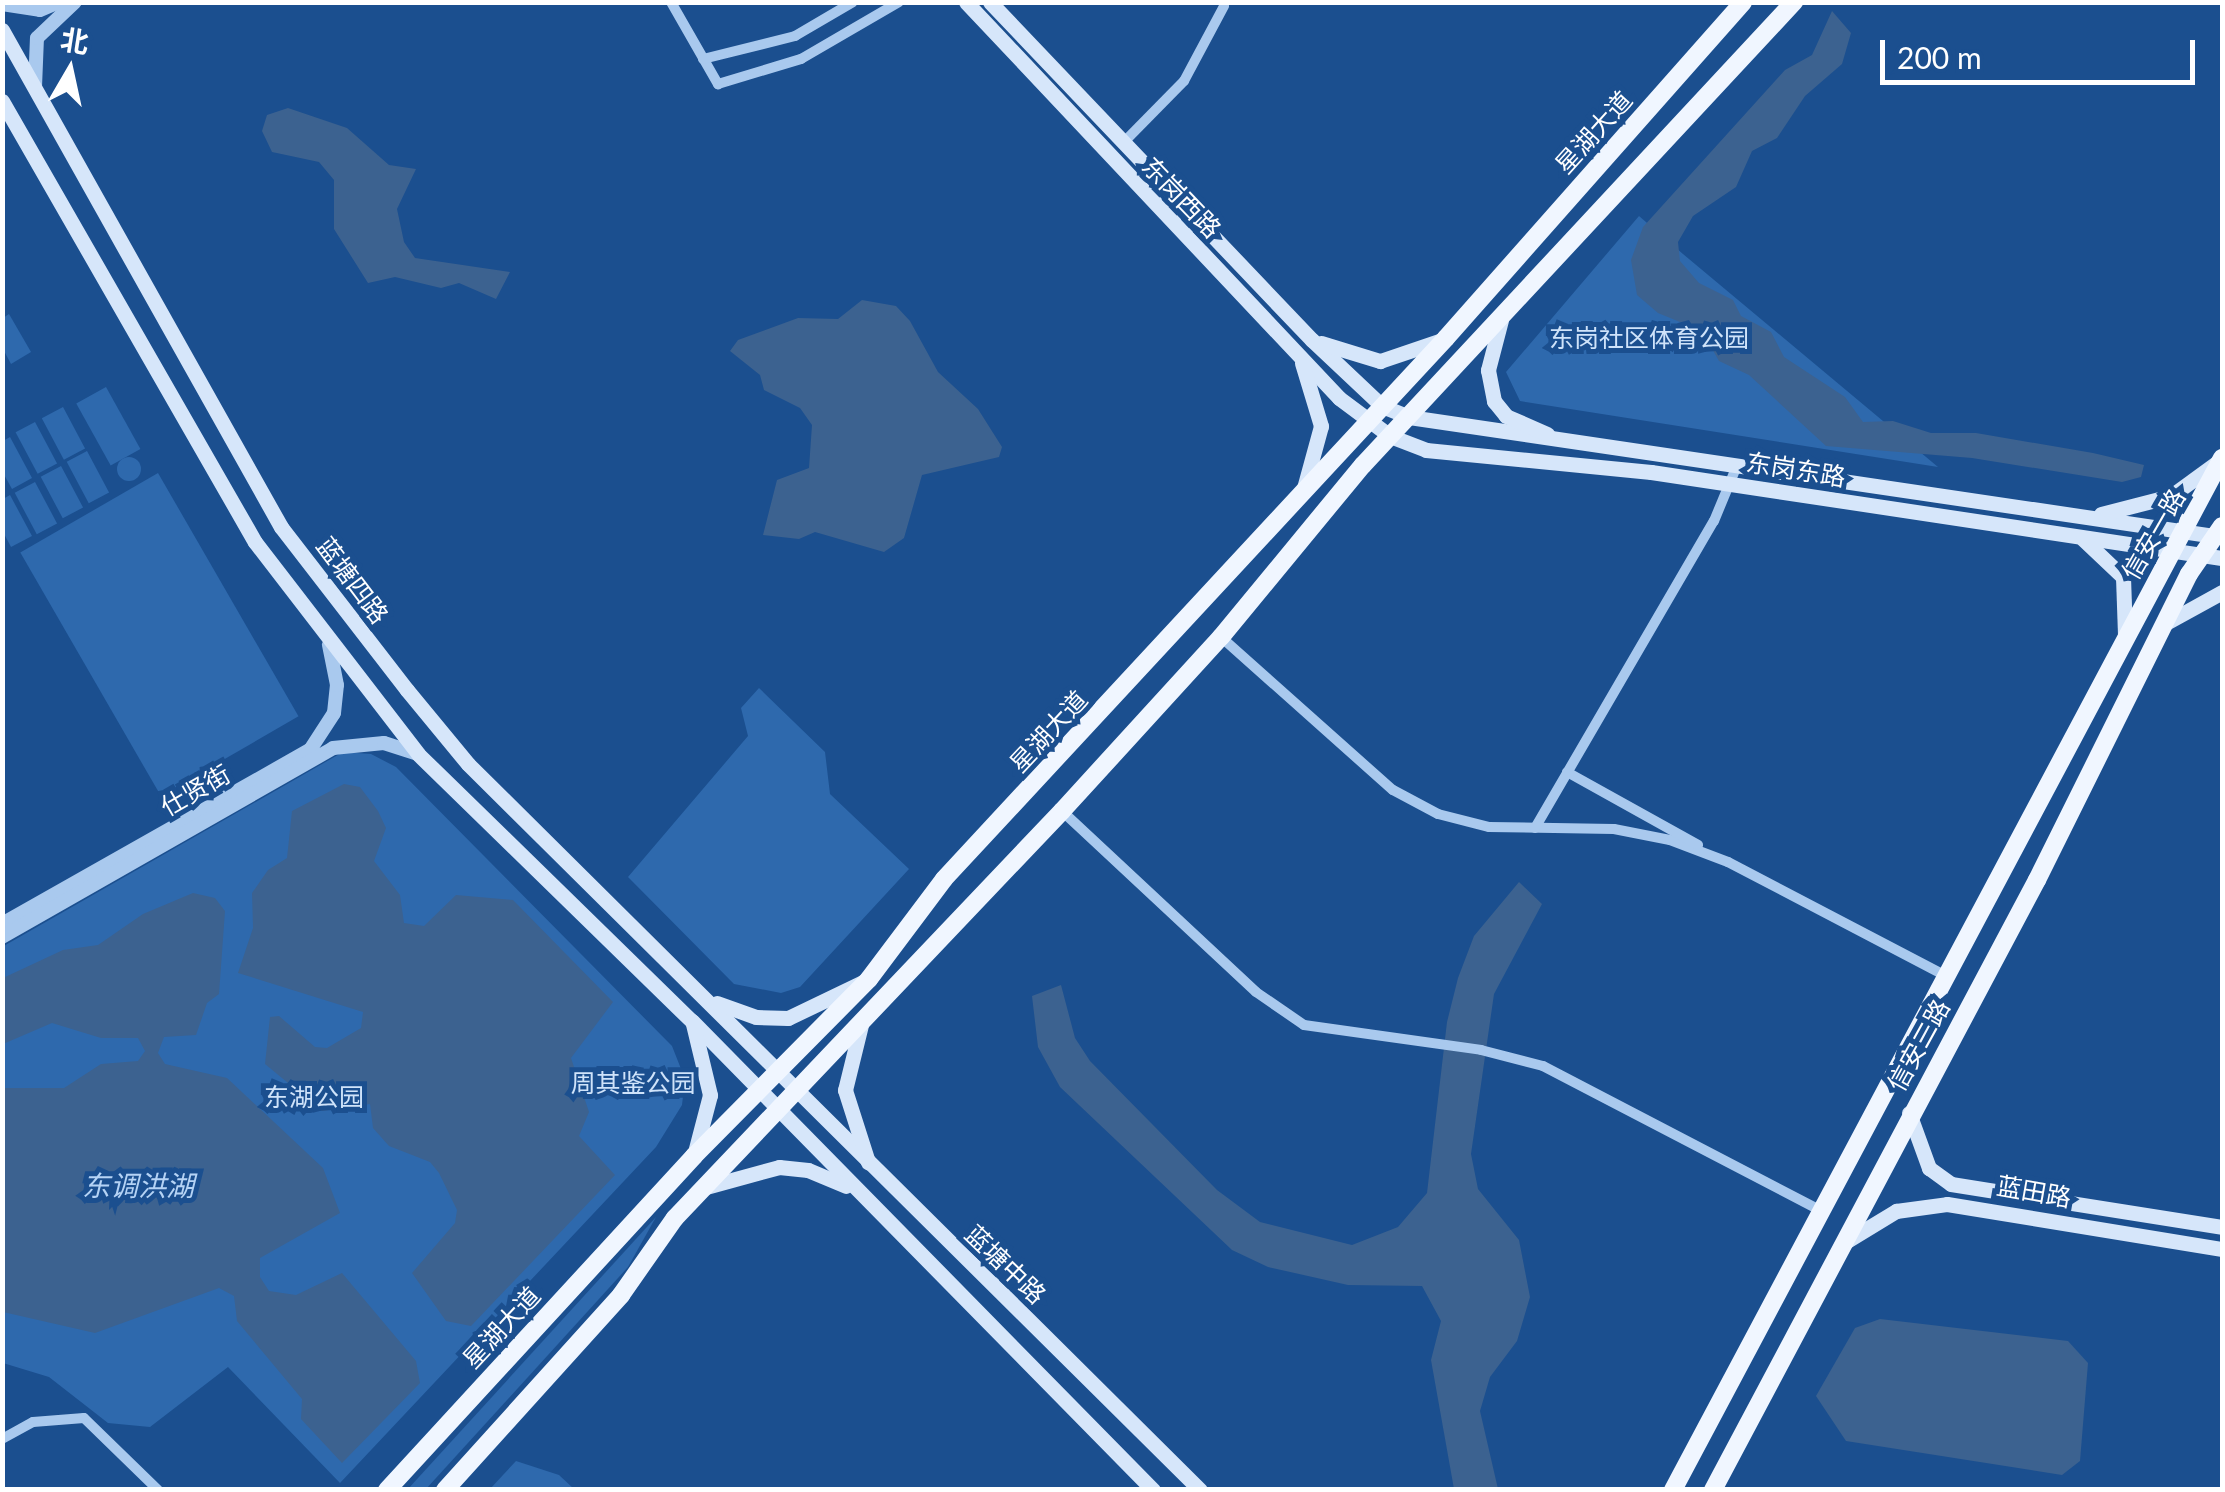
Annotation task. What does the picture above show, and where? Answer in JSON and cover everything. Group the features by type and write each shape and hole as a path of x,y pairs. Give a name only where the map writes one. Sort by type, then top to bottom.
{"main road":[{"name":"东岗西路","path":"966,2 1366,422"},
{"name":"东岗西路","path":"990,2 1312,340 1382,406"},
{"name":"星湖大道","path":"387,1490 654,1198 869,979 944,880 1446,338 1742,2"},
{"path":"444,1490 621,1295 675,1218 1062,812 1220,636 1288,551 1390,436 1794,2"},
{"name":"蓝塘四路","path":"2,30 281,527 468,764 778,1073"},
{"path":"2,101 255,542 329,645 418,754 507,846 692,1020 1153,1490"},
{"path":"82,242 110,225"},
{"path":"1501,320 1488,370 1499,409 1520,424 1579,446"},
{"path":"1312,340 1380,361 1446,338"},
{"path":"1298,354 1321,426 1304,488"},
{"name":"东岗东路","path":"1382,406 1409,418 1735,477 2222,558"},
{"name":"东岗东路","path":"1366,422 1426,450 1735,477 2221,533"},
{"path":"2083,516 2171,496 2222,458"},
{"name":"信安一路","path":"2125,635 2172,551 2188,532 2222,458"},
{"path":"2127,544 2132,524"},
{"path":"255,542 281,527"},
{"path":"1266,530 1278,535 1288,551"},
{"name":"信安一路","path":"2164,624 2200,555 2221,533"},
{"path":"2079,537 2123,577 2125,635"},
{"path":"2164,624 2222,592"},
{"name":"信安二路","path":"1713,1490 2084,786 2164,624"},
{"name":"信安二路","path":"1673,1490 2125,635"},
{"path":"2056,770 2084,786"},
{"path":"507,846 528,852 536,840 529,824"},
{"path":"708,1000 756,1017 788,1018 869,979"},
{"path":"692,1020 710,1095 694,1156"},
{"path":"862,1024 846,1090 870,1166"},
{"name":"蓝塘中路","path":"778,1073 1200,1490"},
{"name":"蓝田路","path":"1910,1113 1929,1168 1951,1184 2222,1227"},
{"path":"705,1187 794,1168 855,1190"},
{"path":"654,1198 675,1218"},
{"name":"蓝田路","path":"1844,1242 1896,1211 1947,1204 2222,1249"},
{"path":"972,1307 993,1284"}],"street":[{"path":"2,4 40,10 59,2"},
{"path":"36,88 37,38 75,2"},
{"path":"670,2 718,84 801,59 898,2"},
{"path":"703,59 785,40 853,2"},
{"path":"1124,144 1184,81 1224,6"},
{"path":"1275,329 1289,316"},
{"path":"1535,828 1735,477"},
{"path":"1220,636 1393,790 1438,814 1490,827 1614,829 1728,862"},
{"name":"仕贤街","path":"2,924 310,750 334,713 337,685 329,645"},
{"path":"2,937 334,748 384,743 418,754"},
{"path":"1568,772 1728,862 1946,976"},
{"path":"1062,812 1285,1014 1328,1032 1481,1050 1572,1078 1821,1211"},
{"path":"2,1440 33,1422 84,1418 158,1490"}],"green space":[{"name":"东岗社区体育公园","path":"1639,216 1938,467 1520,401 1506,372"},
{"path":"9,314 31,352 11,364 3,349 3,318"},
{"path":"106,387 140,449 111,466 76,403"},
{"path":"63,407 85,448 64,460 42,418"},
{"path":"35,422 57,463 38,474 16,432"},
{"path":"10,437 32,478 12,489 2,471 3,441"},
{"path":"87,451 109,492 89,503 67,462"},
{"path":"129,457 138,460 138,478 129,481 120,478 117,469 120,460"},
{"path":"61,466 83,507 63,518 41,477"},
{"path":"158,473 299,716 161,796 20,552"},
{"path":"35,482 57,523 37,534 15,493"},
{"path":"10,495 32,536 11,547 2,530 3,499"},
{"path":"759,688 825,752 830,794 909,869 800,987 781,993 734,984 628,877 748,736 741,708"},
{"name":"东湖公园","path":"343,752 371,754 396,767 672,1046 685,1079 682,1105 656,1147 340,1483 228,1367 150,1427 108,1423 49,1377 3,1363 2,947"},
{"path":"656,1217 628,1267 426,1489 408,1489"},
{"path":"516,1461 559,1475 574,1489 490,1489"}],"water":[{"path":"1832,11 1851,33 1842,64 1805,96 1777,138 1752,151 1736,187 1693,216 1678,242 1680,261 1699,283 1733,300 1741,316 1771,332 1784,357 1845,397 1863,422 1893,421 1931,433 1976,433 2093,453 2144,465 2141,477 2122,482 1972,458 1826,446 1749,375 1719,361 1702,331 1658,313 1637,295 1631,260 1643,227 1785,70 1812,55"},
{"path":"288,108 347,128 389,165 416,169 397,209 404,242 415,258 510,272 496,299 459,283 441,288 395,277 368,283 334,229 334,180 319,162 272,152 262,131 267,115"},
{"path":"862,300 896,306 910,321 938,372 978,409 1002,447 999,457 922,475 904,538 884,552 815,532 799,539 763,535 777,480 809,468 812,425 800,408 764,390 760,375 730,351 738,340 798,318 838,319"},
{"path":"344,784 360,787 386,828 374,861 400,895 404,923 424,926 456,895 513,900 613,1002 571,1058 589,1112 579,1136 615,1175 471,1326 446,1321 412,1273 455,1223 457,1210 439,1173 430,1162 389,1146 373,1128 370,1104 322,1111 265,1064 270,1017 279,1016 315,1047 327,1048 361,1028 363,1012 238,973 253,928 252,893 268,870 287,858 292,811"},
{"path":"1519,882 1542,904 1494,994 1471,1154 1478,1189 1519,1240 1530,1297 1517,1341 1490,1377 1480,1411 1498,1489 1454,1489 1431,1360 1441,1321 1422,1286 1348,1285 1268,1267 1232,1250 1060,1087 1038,1047 1032,996 1061,985 1075,1038 1090,1061 1217,1190 1260,1222 1352,1245 1398,1227 1427,1193 1447,1022 1458,978 1474,936"},
{"name":"东调洪湖","path":"193,893 215,898 225,911 219,994 207,1003 196,1035 164,1037 158,1053 165,1064 227,1078 323,1168 340,1213 260,1258 260,1277 269,1291 296,1295 342,1273 416,1361 420,1383 342,1463 301,1419 302,1399 237,1321 234,1296 219,1288 95,1333 3,1312 3,1088 64,1088 101,1064 138,1061 145,1051 138,1038 101,1038 52,1023 3,1044 3,978 63,950 98,945 143,914"},
{"path":"1880,1319 2068,1341 2088,1363 2080,1461 2062,1475 1846,1441 1816,1396 1855,1328"}],"park label":[{"name":"周其鉴公园","path":"633,1082"}]}
